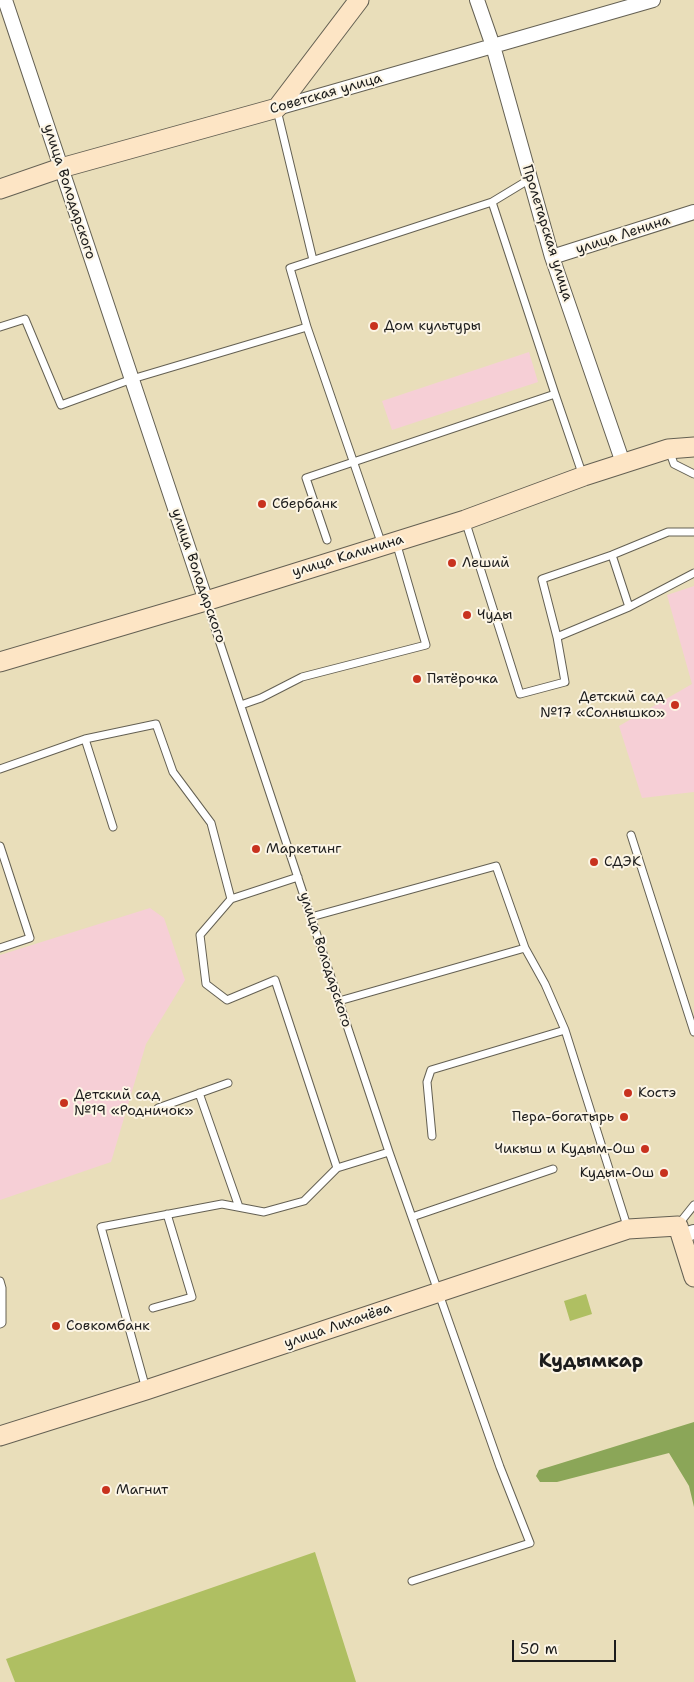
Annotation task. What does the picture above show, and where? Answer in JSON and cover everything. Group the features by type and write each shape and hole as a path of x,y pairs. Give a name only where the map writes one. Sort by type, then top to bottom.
{"street":[{"name":"улица Володарского","path":"5,0 206,601"},
{"path":"277,108 359,0"},
{"name":"Пролетарская улица","path":"477,0 493,46 552,257 623,463"},
{"name":"Советская улица","path":"0,189 61,168 653,0"},
{"name":"улица Ленина","path":"552,257 694,212"},
{"name":"улица Калинина","path":"0,662 206,601 465,520 584,476 668,448 694,447"},
{"name":"улица Лихачёва","path":"0,1436 146,1390 628,1229 685,1231"},
{"path":"685,1231 694,1276"}],"lane":[{"path":"277,108 313,260"},
{"path":"241,705 262,698 302,677 426,645 389,544 354,462 307,327 290,268 492,202 530,179"},
{"path":"492,202 554,394 584,476"},
{"path":"0,327 25,319 60,405 132,379 307,327"},
{"path":"327,540 306,478 554,394"},
{"path":"668,448 674,464 694,474"},
{"path":"465,520 520,694 566,682 557,636 542,579 612,555 668,532 694,532"},
{"path":"612,555 629,607"},
{"path":"557,636 629,607 694,573"},
{"name":"улица Володарского","path":"206,601 389,1152 500,1468 530,1543 412,1581"},
{"path":"0,769 85,739 156,724 173,772 211,823 231,899"},
{"path":"85,739 113,828"},
{"path":"631,835 694,1032"},
{"path":"0,846 30,938 0,948"},
{"path":"311,917 496,866 524,948 545,984 565,1030 628,1229"},
{"path":"298,877 231,899 200,935 206,984 227,1000 275,980 337,1168"},
{"path":"339,1001 524,948"},
{"path":"432,1136 427,1082 431,1070 565,1030"},
{"path":"158,1108 228,1083"},
{"path":"199,1093 239,1207"},
{"path":"146,1390 101,1227 222,1204 264,1212 304,1201 337,1168 389,1152"},
{"path":"412,1217 554,1169"},
{"path":"685,1231 694,1205"},
{"path":"153,1308 192,1297 167,1214"},
{"path":"0,1281 2,1288 2,1323 0,1324"}],"shaded area":[{"path":"529,352 538,382 392,430 382,401"},
{"name":"Детский сад №17 «Солнышко»","path":"694,586 694,792 642,798 619,726 692,684 667,595"},
{"name":"Детский сад №19 «Родничок»","path":"150,908 164,918 185,980 146,1044 111,1162 0,1200 0,955"}],"green space":[{"path":"586,1294 592,1314 570,1321 564,1301"},
{"path":"694,1422 694,1507 689,1486 669,1453 557,1482 540,1482 536,1476 539,1470"},
{"path":"315,1552 356,1682 15,1682 6,1659"}],"place":[{"name":"Дом культуры","path":"374,326"},
{"name":"Сбербанк","path":"262,504"},
{"name":"Леший","path":"452,563"},
{"name":"Чуды","path":"467,615"},
{"name":"Пятёрочка","path":"417,679"},
{"name":"Детский сад №17 «Солнышко»","path":"675,705"},
{"name":"Маркетинг","path":"256,849"},
{"name":"СДЭК","path":"594,862"},
{"name":"Костэ","path":"628,1093"},
{"name":"Детский сад №19 «Родничок»","path":"64,1103"},
{"name":"Пера-богатырь","path":"624,1117"},
{"name":"Чикыш и Кудым-Ош","path":"645,1149"},
{"name":"Кудым-Ош","path":"664,1173"},
{"name":"Совкомбанк","path":"56,1326"},
{"name":"Магнит","path":"106,1490"}],"district":[{"name":"Кудымкар","path":"591,1362"}]}
